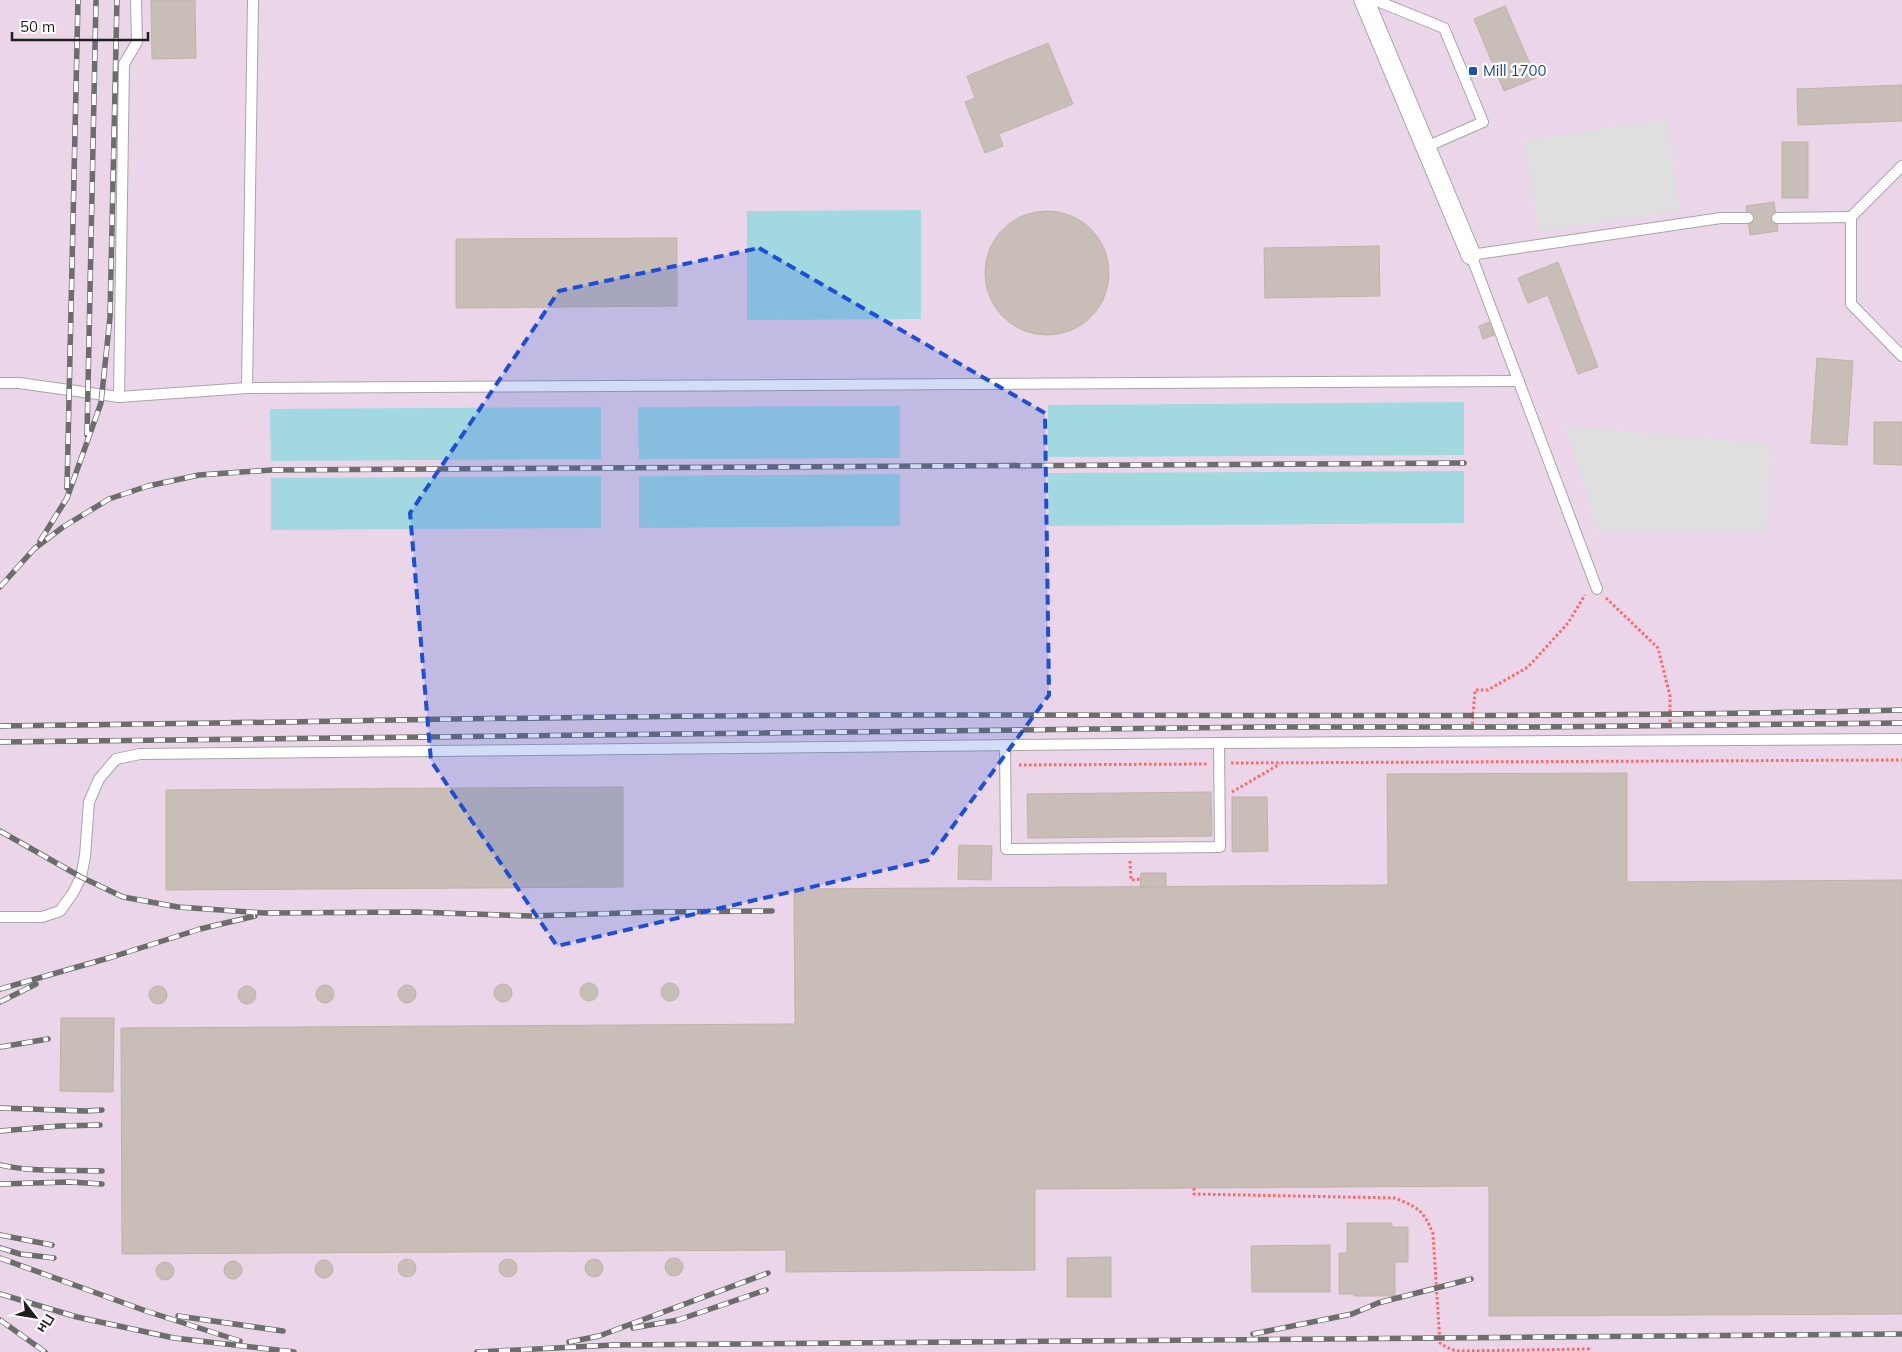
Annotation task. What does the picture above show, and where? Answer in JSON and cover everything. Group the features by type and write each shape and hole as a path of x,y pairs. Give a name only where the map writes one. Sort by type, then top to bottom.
{"street":[{"path":"1364,0 1472,255"}],"lane":[{"path":"119,397 124,64 137,42 136,0"},
{"path":"247,388 253,0"},
{"path":"1375,0 1444,28 1483,122 1426,147"},
{"path":"1777,218 1851,217 1902,166"},
{"path":"1851,217 1852,304 1902,356"},
{"path":"1597,589 1472,255 1721,218 1748,218"},
{"path":"0,383 19,383 119,397 247,388 1519,381"},
{"path":"0,917 42,917 60,911 73,893 81,877 85,856 89,802 99,779 116,760 140,754 1220,743 1902,739"},
{"path":"1006,745 1006,849 1220,847 1220,743"}],"path":[{"path":"1597,589 1658,648 1670,696"},
{"path":"1471,742 1475,690 1488,690 1528,667 1568,623 1586,594"},
{"path":"1006,765 1902,760"},
{"path":"1220,800 1281,763"},
{"path":"1131,880 1141,880"},
{"path":"1194,1188 1194,1194 1395,1198 1413,1206 1426,1218 1433,1234 1440,1343 1456,1350 1589,1349 1589,1352"}],"highlighted area":[{"path":"759,248 1045,413 1049,695 928,860 557,946 431,761 410,513 559,291"}],"shaded area":[{"path":"0,0 1902,0 1902,1352 0,1352"},
{"path":"1667,119 1680,211 1539,232 1525,140"},
{"path":"1565,426 1770,444 1766,532 1598,531"}],"water":[{"path":"921,210 921,319 747,320 747,211"},
{"path":"1464,402 1464,455 1048,457 1048,405"},
{"path":"900,406 900,458 639,459 638,407"},
{"path":"601,407 601,459 271,461 270,409"},
{"path":"1464,471 1464,523 1049,526 1048,473"},
{"path":"900,474 900,526 639,528 639,476"},
{"path":"601,476 601,528 271,530 271,478"}],"building":[{"path":"151,0 195,0 196,58 152,59"},
{"path":"1505,6 1536,78 1504,91 1474,19"},
{"path":"1048,43 1073,104 999,134 1003,146 985,153 965,102 975,98 967,76"},
{"path":"1902,85 1902,121 1798,125 1797,89"},
{"path":"1782,142 1808,142 1808,198 1782,198"},
{"path":"1774,202 1778,231 1750,235 1746,206"},
{"path":"1047,211 1071,216 1091,229 1104,249 1109,273 1104,297 1091,317 1071,330 1047,335 1023,330 1003,317 990,297 985,273 990,249 1003,229 1023,216"},
{"path":"677,238 677,306 456,308 456,239"},
{"path":"1379,246 1380,296 1265,298 1264,248"},
{"path":"1558,262 1598,367 1578,374 1548,295 1528,303 1518,278"},
{"path":"1489,322 1494,335 1483,339 1479,326"},
{"path":"1817,358 1853,361 1847,445 1811,443"},
{"path":"1874,422 1902,422 1902,465 1874,464"},
{"path":"1627,773 1627,882 1902,880 1902,1314 1489,1316 1489,1186 1035,1189 1035,1270 786,1272 786,1250 122,1254 121,1028 795,1024 794,889 1388,885 1387,774"},
{"path":"623,787 623,887 166,890 166,790"},
{"path":"1211,792 1212,836 1028,838 1027,794"},
{"path":"1232,797 1267,797 1268,851 1232,852"},
{"path":"959,845 992,846 991,880 958,879"},
{"path":"1141,873 1166,873 1166,887 1140,887"},
{"path":"589,983 595,986 598,992 595,998 589,1001 583,998 580,992 583,986"},
{"path":"670,983 676,986 679,992 676,998 670,1001 664,998 661,992 664,986"},
{"path":"503,984 509,987 512,993 509,999 503,1002 497,999 494,993 497,987"},
{"path":"325,985 331,988 334,994 331,1000 325,1003 319,1000 316,994 319,988"},
{"path":"407,985 413,988 416,994 413,1000 407,1003 401,1000 398,994 401,988"},
{"path":"158,986 164,989 167,995 164,1001 158,1004 152,1001 149,995 152,989"},
{"path":"247,986 253,989 256,995 253,1001 247,1004 241,1001 238,995 241,989"},
{"path":"61,1018 114,1018 113,1092 60,1091"},
{"path":"1347,1223 1392,1223 1392,1227 1408,1227 1408,1262 1395,1262 1395,1296 1339,1294 1339,1253 1347,1253"},
{"path":"1330,1245 1330,1292 1252,1292 1251,1246"},
{"path":"1111,1257 1111,1297 1067,1297 1067,1258"},
{"path":"674,1258 680,1261 683,1267 680,1273 674,1276 668,1273 665,1267 668,1261"},
{"path":"407,1259 413,1262 416,1268 413,1274 407,1277 401,1274 398,1268 401,1262"},
{"path":"508,1259 514,1262 517,1268 514,1274 508,1277 502,1274 499,1268 502,1262"},
{"path":"594,1259 600,1262 603,1268 600,1274 594,1277 588,1274 585,1268 588,1262"},
{"path":"324,1260 330,1263 333,1269 330,1275 324,1278 318,1275 315,1269 318,1263"},
{"path":"233,1261 239,1264 242,1270 239,1276 233,1279 227,1276 224,1270 227,1264"},
{"path":"165,1262 171,1265 174,1271 171,1277 165,1280 159,1277 156,1271 159,1265"}],"railway":[{"path":"67,488 78,0"},
{"path":"87,435 96,0"},
{"path":"40,541 67,498 101,403 110,317 117,0"},
{"path":"0,587 34,549 63,527 109,499 148,486 199,475 271,470 1464,463"},
{"path":"0,726 728,716 1500,715 1902,710"},
{"path":"0,742 1266,727 1539,727 1902,723"},
{"path":"0,831 81,877 123,897 178,907 264,913 415,912 531,916 772,911"},
{"path":"0,989 112,957 200,929 255,916"},
{"path":"0,1002 36,984"},
{"path":"0,1047 48,1039"},
{"path":"0,1108 102,1110"},
{"path":"0,1131 100,1125"},
{"path":"0,1165 37,1170 102,1171"},
{"path":"0,1184 70,1182 102,1184"},
{"path":"0,1235 52,1245"},
{"path":"0,1248 20,1254 54,1258"},
{"path":"0,1258 146,1311 240,1341"},
{"path":"569,1342 599,1336 768,1273"},
{"path":"1253,1334 1352,1314 1378,1303 1471,1279"},
{"path":"633,1328 678,1320 766,1290"},
{"path":"0,1294 77,1317 174,1338 294,1352"},
{"path":"178,1316 283,1331"},
{"path":"0,1320 45,1352"},
{"path":"477,1352 613,1345 1902,1334"}],"place":[{"name":"Mill 1700","path":"1473,71"}]}
